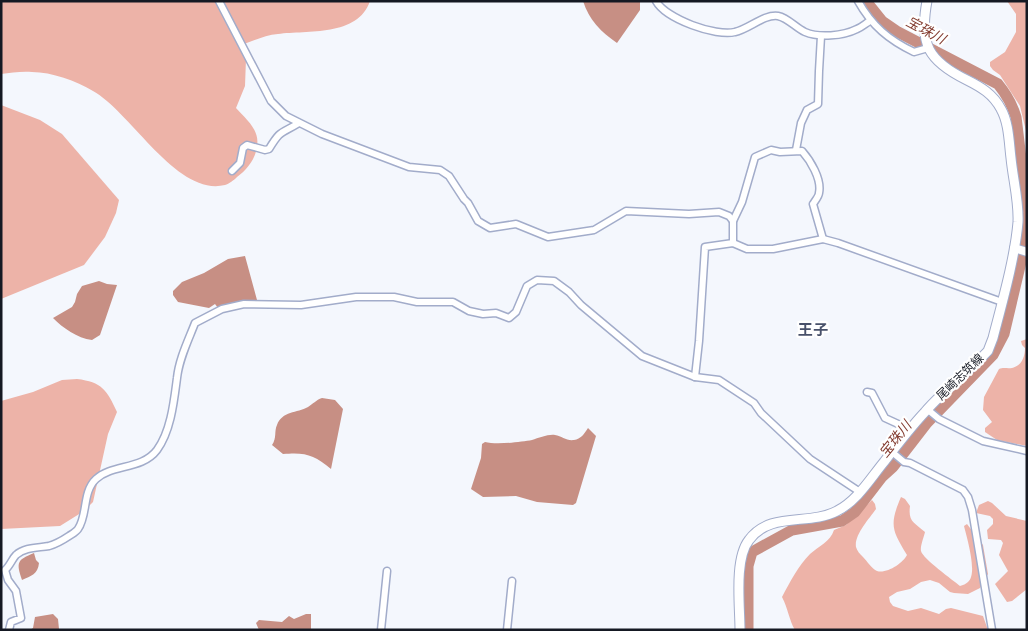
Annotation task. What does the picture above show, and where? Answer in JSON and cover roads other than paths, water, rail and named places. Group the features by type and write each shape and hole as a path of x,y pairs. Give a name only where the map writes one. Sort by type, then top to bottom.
{"main road":[{"path":"927,1 924,16 927,49"},
{"name":"尾崎志筑線","path":"740,630 741,564 744,549 752,536 770,524 837,512 860,492 894,454 909,429 988,351 993,338 1016,249 1018,222 1006,126 1002,110 994,98 985,90 946,69 927,49"}],"street":[{"path":"219,1 271,100 286,116 322,134 409,167 440,170 449,176 478,221 490,228 516,224 548,236 594,230 626,211 681,214 719,212 729,216 733,221"},
{"path":"656,1 664,12 681,22 725,33 735,32 770,16 778,16 805,32 821,36 857,29 870,20"},
{"path":"858,1 870,20 881,32 896,43 914,52 927,49"},
{"path":"796,150 801,123 807,110 818,104 820,95 818,71 821,36"},
{"path":"232,171 240,163 243,148 246,145 265,150 269,149 277,135 299,123"},
{"path":"733,242 733,221 742,202 755,158 772,150 780,152 802,151 807,157 818,179 820,192 813,204 823,239"},
{"path":"695,377 705,246 733,242 747,248 773,250 823,239 1002,302"},
{"path":"1016,249 1027,252"},
{"path":"9,630 11,622 21,618 16,591 8,580 5,570 15,555 56,543 78,529 83,518 88,492 95,480 104,474 144,461 156,452 166,431 177,378 195,323 222,309 244,304 301,305 356,297 394,297 417,302 453,302 469,311 483,314 496,313 509,318 516,312 527,286 537,280 554,281 642,356 695,377 719,380 754,403 761,413 810,459 860,492"},
{"path":"867,392 872,393 885,418 909,429"},
{"path":"929,410 939,419 983,441 1027,451"},
{"path":"894,454 904,462 962,490 968,497 976,530 992,630"},
{"path":"381,630 387,571"},
{"path":"507,630 512,581"}],"waterway":[{"name":"宝珠川","path":"866,1 882,21 898,32 998,84 1007,96 1016,117 1027,208"},
{"name":"宝珠川","path":"748,630 748,566 752,552 792,530 842,521 855,512 927,423 993,355 1004,334 1021,262 1027,216"}],"district":[{"name":"王子","path":"813,330"}]}
